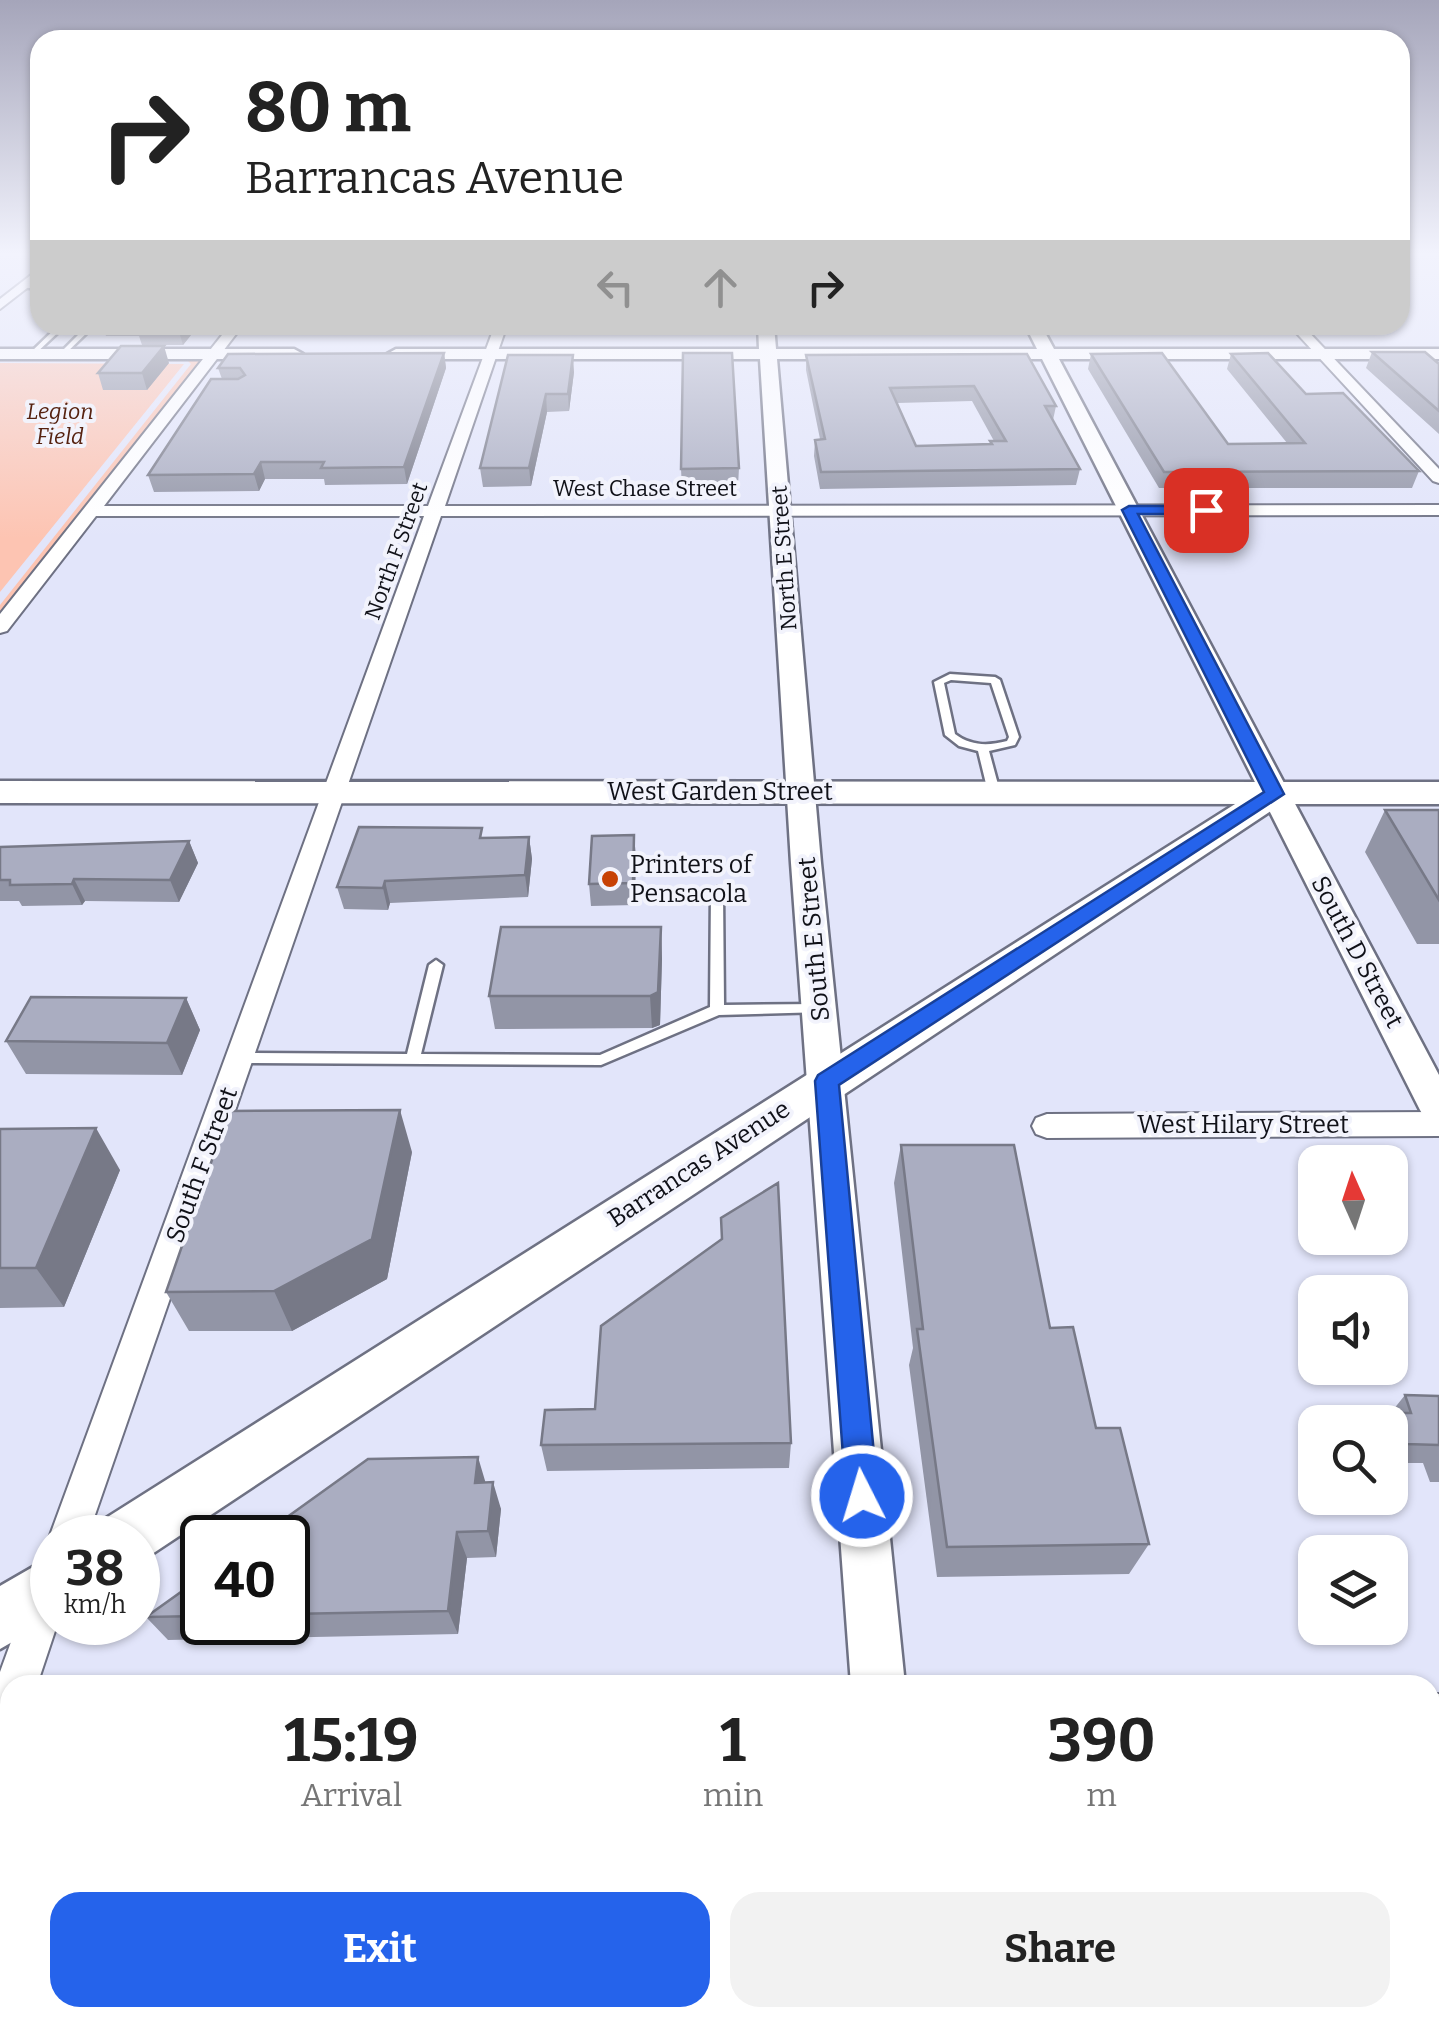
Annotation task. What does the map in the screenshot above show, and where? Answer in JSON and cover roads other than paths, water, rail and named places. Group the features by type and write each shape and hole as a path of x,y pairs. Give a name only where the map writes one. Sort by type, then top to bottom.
{"main road":[{"name":"West Garden Street","path":"0,792 1439,793"},
{"name":"Barrancas Avenue","path":"160,1516 1274,794"},
{"path":"0,1620 30,1595"}],"street":[{"path":"0,627 196,389 218,350"},
{"name":"North F Street","path":"335,792 492,350"},
{"name":"North E Street","path":"768,350 802,791"},
{"name":"South D Street","path":"1046,350 1439,1110"},
{"path":"1318,350 1439,478"},
{"path":"0,354 313,354"},
{"path":"372,354 1439,354"},
{"name":"West Chase Street","path":"92,511 1439,510"},
{"name":"South E Street","path":"802,791 877,1675"},
{"name":"South F Street","path":"77,1515 335,792"},
{"name":"West Hilary Street","path":"1047,1126 1439,1124"},
{"name":"South F Street","path":"20,1675 31,1645"}],"lane":[{"path":"32,354 37,350"},
{"path":"62,354 67,350"},
{"path":"984,676 999,685 1014,738 1002,746 983,746 963,746 950,736 939,682 942,679 984,676"},
{"path":"983,746 994,792"},
{"path":"717,1010 718,891"},
{"path":"413,1059 436,965"},
{"path":"240,1058 600,1060 717,1010 820,1009"}],"place":[{"name":"Printers of Pensacola","path":"610,879"}],"park label":[{"name":"Legion Field","path":"60,424"}]}
